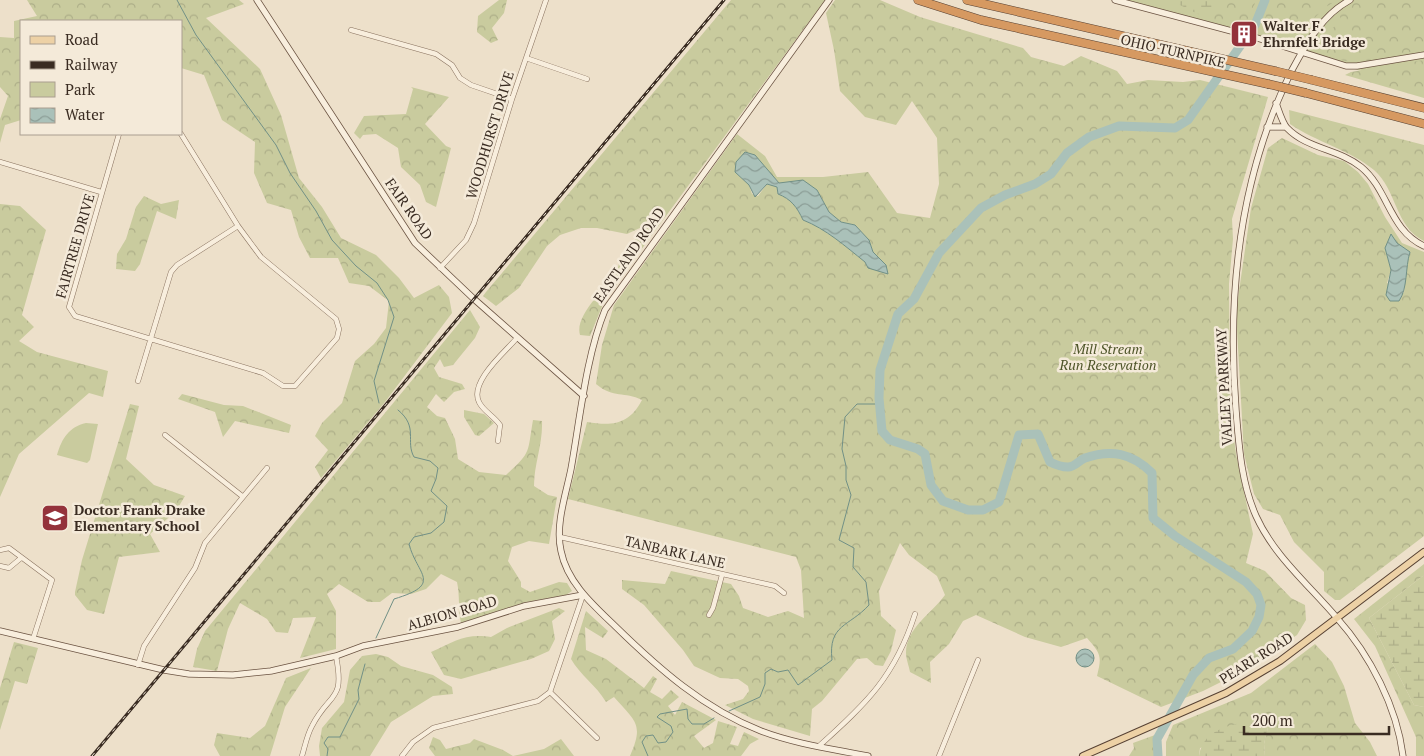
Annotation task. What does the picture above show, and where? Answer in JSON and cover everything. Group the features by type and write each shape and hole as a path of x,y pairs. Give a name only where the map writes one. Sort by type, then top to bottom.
{"highway":[{"name":"OHIO TURNPIKE","path":"918,0 981,20 1268,84 1424,124"},
{"name":"OHIO TURNPIKE","path":"966,0 1275,70 1424,108"}],"main road":[{"name":"PEARL ROAD","path":"1083,756 1226,693 1280,661 1424,552"}],"street":[{"name":"FAIR ROAD","path":"257,0 415,243 517,338 584,396"},
{"name":"WOODHURST DRIVE","path":"440,268 466,240 474,222 512,99 546,0"},
{"name":"EASTLAND ROAD","path":"583,595 565,562 561,550 560,537 584,396 598,330 610,303 829,0"},
{"path":"1114,0 1254,37 1346,66 1357,66 1424,55"},
{"name":"VALLEY PARKWAY","path":"1350,0 1319,26 1302,52 1267,126 1247,196 1236,273 1234,312 1235,389 1241,467 1251,501 1266,535 1296,573 1350,633 1374,672 1390,708 1401,740 1403,756"},
{"path":"351,30 436,54 452,65 460,78 472,85 512,99"},
{"path":"526,58 587,79"},
{"path":"1276,104 1286,127 1307,142 1340,155 1362,167 1377,183 1400,228 1409,238 1424,246"},
{"path":"1267,126 1286,127"},
{"name":"FAIRTREE DRIVE","path":"119,135 69,307 75,316 263,373 283,386 295,386 337,338 339,329 336,319 261,257 238,226"},
{"path":"138,382 171,272 177,265 238,226 182,135"},
{"path":"0,162 102,192"},
{"path":"498,441 500,425 493,416 483,409 476,392 479,381 517,338"},
{"path":"165,435 242,496"},
{"path":"138,665 144,646 195,568 205,543 267,468"},
{"name":"TANBARK LANE","path":"560,537 775,586 784,593"},
{"path":"0,550 9,548 52,580 33,639"},
{"path":"0,566 9,568 21,558"},
{"path":"708,615 714,608 722,575"},
{"path":"402,756 413,742 433,728 538,701 550,692 583,595 649,659 688,691 716,708 762,731 819,746 868,756"},
{"name":"ALBION ROAD","path":"0,630 138,665 189,674 233,675 272,672 336,656 363,646 458,627 524,606 583,595"},
{"path":"819,746 871,697 887,676 907,640 915,614"},
{"path":"302,756 312,726 338,690 340,676 336,656"},
{"path":"939,756 978,660"},
{"path":"550,692 597,738"}],"green space":[{"path":"27,0 239,0 244,4 206,18 260,69 281,115 299,178 322,207 341,238 376,255 399,278 414,298 439,285 449,297 452,313 385,402 321,478 315,467 328,450 315,436 322,423 342,403 355,361 374,344 386,328 389,301 369,286 349,283 338,258 310,258 299,237 291,210 267,203 254,173 255,142 222,120 204,75 182,68 182,20 20,20 20,120 5,125 0,143 0,119 8,96 0,87 0,37 14,38 14,21 37,16"},
{"path":"499,0 507,0 504,13 492,28 498,40 491,43 477,32 478,16"},
{"path":"731,0 825,0 603,304 590,336 580,335 579,327 586,310 617,270 626,250 661,213 660,208 642,227 627,234 597,228 581,228 560,235 547,246 519,288 496,306 483,296 486,292"},
{"name":"Mill Stream Run Reservation","path":"835,0 880,0 920,17 1023,48 1031,57 1064,66 1081,56 1117,71 1127,84 1148,80 1183,82 1200,80 1268,97 1232,219 1233,239 1229,284 1230,407 1236,454 1253,534 1246,563 1265,571 1291,598 1305,605 1306,620 1297,635 1239,673 1203,691 1161,707 1097,676 1100,659 1098,652 1087,638 1061,647 1025,637 976,615 963,621 949,644 930,662 931,683 910,672 906,655 907,644 915,628 945,595 937,576 909,555 900,543 879,591 881,616 896,630 891,651 883,666 875,665 867,658 857,659 822,701 812,709 810,736 753,719 725,705 743,699 749,691 748,686 738,679 720,678 694,666 683,650 644,605 622,589 622,580 665,584 671,571 731,584 739,596 743,608 768,617 788,611 804,618 801,570 796,557 568,499 587,422 604,424 619,422 631,415 642,400 636,397 608,392 596,384 602,345 614,305 737,134 765,156 777,177 823,177 868,172 897,213 930,218 939,184 937,138 912,101 896,125 865,117 840,91 826,13","holes":["767,170 779,183 817,190 829,212 841,222 855,225 869,240 873,252 886,265 868,268 865,262 835,238 803,220 793,204 787,198 778,194 777,187 767,184 758,196 752,194 749,185 735,172"]},
{"path":"1113,0 1424,0 1424,89 1139,7"},
{"path":"1170,0 1221,0 1221,2 1206,18"},
{"path":"1221,0 1256,1 1246,23 1230,25 1207,18"},
{"path":"1268,0 1337,0 1326,7 1300,32 1270,29 1267,32 1264,29"},
{"path":"1359,0 1424,0 1424,48 1383,59 1355,62 1328,56 1316,49 1316,40 1342,21 1338,12"},
{"path":"1424,60 1424,98 1345,75 1351,72"},
{"path":"411,87 449,97 425,124 446,146 451,148 436,207 426,202 420,185 401,167 398,148 376,134 363,135 360,139 354,133 364,116 406,114 413,89"},
{"path":"1289,110 1424,145 1424,241 1414,235 1407,227 1382,178 1374,170 1365,163 1290,124"},
{"path":"1282,138 1318,155 1344,161 1358,172 1368,184 1385,217 1402,243 1424,252 1424,536 1340,600 1335,600 1324,591 1324,572 1294,542 1280,515 1263,509 1254,494 1244,454 1236,312 1251,208 1268,148","holes":["1385,248 1410,252 1406,267 1404,293 1387,283 1391,270"]},
{"path":"144,196 161,204 179,200 176,219 157,211 140,264 135,271 116,269 117,254 126,239 136,207"},
{"path":"0,204 20,206 46,230 22,315 34,327 19,341 37,352 108,371 103,397 89,393 19,454 0,497"},
{"path":"470,310 480,327 475,338 453,365 444,367 440,359 434,368 439,377 462,384 465,389 454,392 444,402 436,394 427,407 437,416 445,418 455,439 458,459 479,472 506,475 527,451 533,420 542,421 534,486 548,495 557,497 549,544 529,541 512,547 508,561 521,582 521,587 530,592 559,582 567,583 572,591 566,595 527,602 461,623 457,582 441,574 426,589 411,594 392,593 380,602 368,602 339,584 327,594 336,611 336,649 300,658 316,617 293,618 288,633 276,632 267,619 240,603 228,629 217,671 193,667 197,649 205,631"},
{"path":"182,394 224,405 243,406 291,425 289,433 235,421 223,437 215,412 178,399"},
{"path":"130,404 139,406 126,459 154,485 185,496 176,511 150,534 160,552 119,557 104,614 87,610 75,595 75,592 82,560"},
{"path":"464,410 484,414 494,423 479,436 475,435 464,417"},
{"path":"86,423 98,424 90,460 87,463 57,455 61,443 67,434 75,427"},
{"path":"1424,564 1424,575 1369,618 1414,705 1424,707 1424,756 1416,756 1416,737 1375,646 1354,619"},
{"path":"1424,575 1424,707 1414,705 1369,618"},
{"path":"559,608 565,611 552,621 555,639 549,651 531,659 461,679 444,675 431,652 467,637 491,637 507,628"},
{"path":"586,611 608,631 603,638 585,627 586,650 606,659 644,688 653,676 657,679 650,692 662,699 671,690 679,697 668,706 675,715 682,702 716,720 694,736 704,748 713,743 718,721 737,727 730,744 738,746 744,732 759,739 750,744 741,756 630,756 636,737 636,724 614,697 606,702 571,659"},
{"path":"14,642 38,648 27,684 15,681 0,730 0,688"},
{"path":"1315,644 1332,662 1344,686 1355,723 1370,742 1377,756 1265,756 1264,744 1268,727 1200,748 1199,756 1166,756 1166,742 1173,725 1251,693"},
{"path":"376,654 388,657 401,666 433,675 452,687 453,694 433,696 391,722 370,756 320,756 319,746 322,728 344,702 350,670 362,656"},
{"path":"311,668 285,707 270,756 220,756 214,745 217,733 250,738 265,726 286,678"},
{"path":"1257,719 1268,727 1264,744 1265,756 1199,756 1202,746 1213,733 1229,726"},
{"path":"1155,735 1154,756 1129,756 1134,748 1133,743"},
{"path":"433,737 440,740 446,749 470,743 474,739 503,750 513,756 435,756 429,748"},
{"path":"561,739 574,756 513,756 544,749"}],"water":[{"path":"745,152 755,155 779,183 803,180 817,190 829,212 841,222 855,225 869,240 873,252 886,265 888,274 868,268 865,262 835,238 803,220 793,204 787,198 778,194 777,187 767,184 755,197 749,185 735,172 736,162"},
{"path":"1391,234 1397,243 1410,252 1404,290 1399,301 1390,301 1386,295 1391,270 1385,248"},
{"path":"1081,649 1089,649 1094,654 1092,665 1081,667 1076,662 1076,654"}],"waterway":[{"path":"177,0 196,35 276,145 290,173 316,211 332,240 356,266 377,283 388,300 394,317 374,381 379,403"},
{"path":"1158,756 1157,739 1193,675 1209,658 1233,649 1252,631 1259,617 1261,605 1257,594 1246,582 1175,536 1153,518 1152,473 1129,457 1112,454 1095,455 1083,459 1075,465 1065,467 1050,462 1038,434 1019,435 999,502 983,510 968,510 943,501 931,485 925,454 918,449 890,440 882,431 879,398 880,370 898,314 914,299 939,253 981,208 1005,195 1035,184 1051,174 1067,153 1089,137 1119,126 1175,128 1188,120 1255,25 1265,0"},
{"path":"729,711 760,697 765,684 765,673 771,669 778,672 788,670 798,685 832,660 833,639 841,627 869,605 866,582 853,567 854,548 839,540 851,495 846,480 846,466 842,449 845,417 857,404 879,404"},
{"path":"376,638 394,599 409,594 423,583 421,571 409,544 414,537 431,533 444,522 447,506 431,491 438,468 430,461 414,457 408,422 398,410"},
{"path":"327,756 328,749 324,743 328,737 340,737 359,699 358,690 365,664"},
{"path":"648,756 642,742 646,736 653,735 658,743 666,742 673,732 671,726 657,717 660,714 687,709 688,719 692,724 704,724 714,718"}],"railway":[{"path":"92,756 724,0"}],"place":[{"name":"Walter F. Ehrnfelt Bridge","path":"1244,34"},
{"name":"Doctor Frank Drake Elementary School","path":"55,518"}]}
